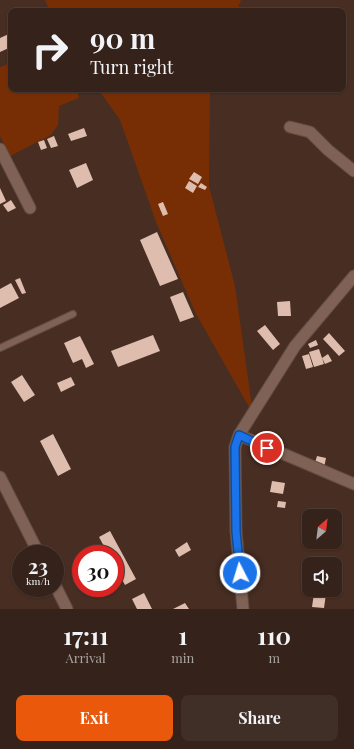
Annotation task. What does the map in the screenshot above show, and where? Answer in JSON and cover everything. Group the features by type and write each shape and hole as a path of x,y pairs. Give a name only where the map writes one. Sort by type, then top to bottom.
{"street":[{"path":"290,126 310,132 328,150 354,171"},
{"path":"0,149 30,208"},
{"path":"243,609 236,531 235,447 239,435 295,346 354,276"},
{"path":"239,435 354,484"},
{"path":"0,477 34,545"},
{"path":"61,597 67,609"}],"lane":[{"path":"0,348 73,314"}],"shaded area":[{"path":"45,0 241,0 238,8 49,8"},
{"path":"8,64 8,92 78,92 79,98 59,106 58,125 51,135 10,156 0,136 0,67"},
{"path":"100,92 210,92 209,186 235,286 253,414 196,314 156,222 120,120"}],"building":[{"path":"8,34 8,48 0,52 0,38"},
{"path":"84,128 87,136 71,141 68,134"},
{"path":"54,136 58,146 51,148 47,139"},
{"path":"44,140 47,148 41,150 38,142"},
{"path":"86,163 93,180 77,188 69,170"},
{"path":"194,172 202,177 198,184 189,179"},
{"path":"189,181 197,186 193,193 185,188"},
{"path":"201,183 207,187 205,190 198,187"},
{"path":"0,188 6,201 0,204"},
{"path":"11,200 16,208 8,212 3,205"},
{"path":"163,202 168,214 163,216 158,204"},
{"path":"157,232 178,279 160,286 140,240"},
{"path":"20,278 26,293 22,294 15,280"},
{"path":"11,283 19,298 0,308 0,289"},
{"path":"183,292 194,317 180,322 170,297"},
{"path":"290,301 291,316 278,316 277,302"},
{"path":"265,325 280,344 273,350 257,331"},
{"path":"329,333 345,351 339,356 323,339"},
{"path":"153,335 160,351 118,367 111,351"},
{"path":"80,336 94,364 86,368 82,359 73,363 64,343"},
{"path":"316,340 318,345 310,348 308,344"},
{"path":"319,349 324,364 314,367 309,352"},
{"path":"309,354 313,367 306,369 302,356"},
{"path":"328,354 332,361 325,364 322,358"},
{"path":"22,375 35,395 24,402 11,382"},
{"path":"71,377 75,385 61,392 57,383"},
{"path":"53,434 71,469 58,476 40,441"},
{"path":"317,456 326,458 324,468 314,466"},
{"path":"272,481 285,483 283,494 270,492"},
{"path":"278,501 286,502 285,508 277,507"},
{"path":"110,531 118,545 103,545 99,537"},
{"path":"187,542 191,550 179,557 175,550"},
{"path":"124,557 136,579 125,585 124,583"},
{"path":"144,593 152,609 137,609 132,599"},
{"path":"313,597 326,597 324,608 312,607"},
{"path":"185,603 189,609 173,609"}],"route":[{"path":"240,573 236,531 235,447 239,435 267,448"}]}
